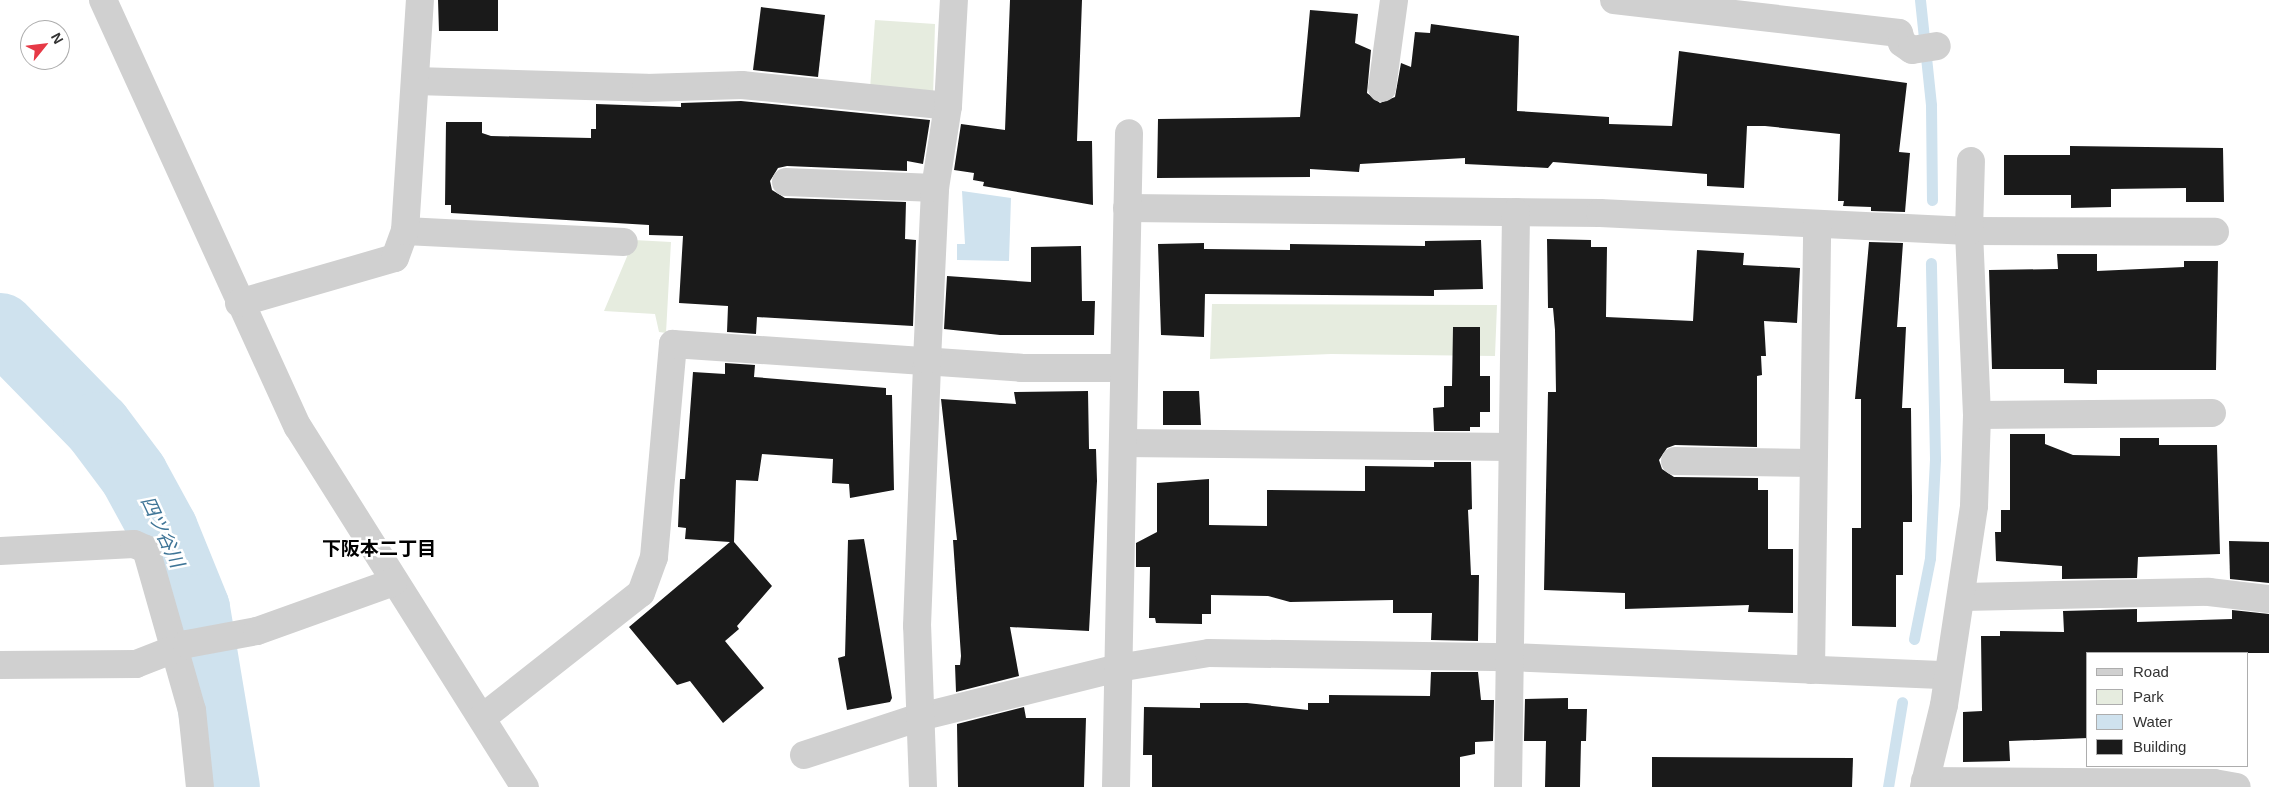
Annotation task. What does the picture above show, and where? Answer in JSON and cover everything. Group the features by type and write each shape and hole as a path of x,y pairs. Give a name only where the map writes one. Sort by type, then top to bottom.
{"street":[{"path":"239,303 395,258 405,230 420,0"},
{"path":"924,787 917,626 927,360 935,188 948,106 954,0"},
{"path":"1382,88 1394,0"},
{"path":"1619,0 1811,10 1921,44"},
{"path":"107,1 239,303 298,427 525,787"},
{"path":"415,81 646,88 742,85 948,106"},
{"path":"1116,787 1129,133"},
{"path":"1971,161 1969,231 1977,415 1974,506 1963,597 1947,675 1944,704 1924,784 2214,783 2237,787"},
{"path":"786,182 935,188"},
{"path":"1127,208 1516,212 1969,231 2215,232"},
{"path":"1508,787 1516,212"},
{"path":"1811,670 1817,225"},
{"path":"405,230 624,242"},
{"path":"482,718 641,593 654,557 673,344 927,360 1021,368 1124,368"},
{"path":"1977,415 2212,413"},
{"path":"1123,443 1512,447"},
{"path":"1675,461 1813,463"},
{"path":"0,551 134,544 146,549 191,643 192,710 200,787"},
{"path":"0,665 136,664 191,643 257,631 394,582"},
{"path":"1963,597 2209,592 2269,599"},
{"path":"804,755 920,717 1118,668 1209,652 1509,657 1947,675"}],"green space":[{"path":"875,20 935,24 933,98 870,89"},
{"path":"634,240 671,242 666,333 659,332 655,314 604,311"},
{"path":"1212,304 1497,305 1495,356 1331,354 1210,359"}],"water":[{"path":"962,191 1011,198 1009,261 957,260 957,244 965,244"}],"building":[{"path":"438,0 498,0 498,31 439,31"},
{"path":"1010,0 1082,0 1077,141 1092,141 1093,205 983,186 984,182 973,180 974,173 954,170 961,124 1005,130"},
{"path":"761,7 825,15 818,77 753,70"},
{"path":"1310,10 1358,14 1355,43 1371,50 1367,93 1380,103 1395,97 1401,63 1411,67 1415,32 1430,33 1431,24 1519,36 1517,111 1609,117 1609,124 1672,126 1679,51 1907,83 1899,152 1910,153 1905,212 1871,211 1871,207 1843,206 1844,201 1838,201 1840,134 1765,126 1747,126 1744,188 1707,186 1707,174 1553,162 1548,168 1465,164 1465,158 1360,164 1359,172 1310,169 1310,177 1157,178 1158,119 1300,117"},
{"path":"741,101 930,120 923,164 907,161 907,171 787,166 778,168 770,181 772,190 785,198 906,202 905,239 916,240 913,326 757,317 756,334 727,332 728,306 679,303 683,236 649,235 649,225 451,213 451,205 445,205 446,122 482,122 482,133 491,136 591,138 591,129 596,129 596,104 681,107 681,103"},
{"path":"2070,146 2223,148 2224,202 2186,202 2186,188 2111,189 2111,207 2071,208 2071,195 2004,195 2004,155 2070,155"},
{"path":"1547,239 1591,240 1591,247 1607,247 1606,317 1693,321 1697,250 1744,253 1743,265 1800,268 1797,323 1764,321 1766,356 1761,356 1762,375 1757,376 1757,447 1675,445 1667,448 1659,460 1662,469 1674,477 1758,478 1758,490 1768,490 1768,549 1793,549 1793,613 1748,612 1749,605 1625,609 1625,593 1544,590 1548,392 1556,392 1553,308 1548,308"},
{"path":"1481,240 1483,289 1434,290 1434,296 1205,294 1204,337 1161,335 1158,244 1204,243 1204,249 1290,250 1290,244 1425,246 1425,241"},
{"path":"1869,242 1903,243 1897,327 1906,327 1902,408 1911,408 1912,522 1903,522 1903,575 1896,575 1896,627 1852,626 1852,528 1861,528 1861,399 1855,399"},
{"path":"1081,246 1082,301 1095,301 1094,335 1000,335 944,329 947,276 1031,282 1031,247"},
{"path":"2057,254 2097,254 2097,271 2184,267 2184,261 2218,261 2216,370 2097,370 2097,384 2064,383 2064,369 1992,369 1989,270 2058,269"},
{"path":"1453,327 1480,327 1480,376 1490,376 1490,412 1480,412 1480,427 1470,427 1470,431 1434,431 1433,408 1444,407 1444,386 1452,386"},
{"path":"725,363 755,365 754,377 886,388 886,395 892,395 894,490 850,498 849,484 832,483 833,459 762,454 758,481 736,480 734,542 772,586 737,626 739,629 725,641 764,688 723,723 690,681 677,685 629,627 730,542 685,539 686,528 678,527 680,479 685,479 693,372 725,374"},
{"path":"1088,391 1089,449 1096,449 1097,481 1089,631 1010,627 1019,676 956,692 955,665 960,665 961,656 953,540 957,540 941,399 1016,404 1014,392"},
{"path":"1163,391 1199,391 1201,425 1163,425"},
{"path":"2010,434 2045,434 2045,444 2073,455 2120,456 2120,438 2159,438 2159,445 2217,445 2220,554 2138,557 2137,578 2062,579 2062,566 1996,561 1995,532 2001,532 2001,510 2010,510"},
{"path":"1434,462 1471,462 1472,509 1468,510 1471,575 1479,575 1478,641 1431,640 1432,613 1393,613 1393,600 1290,602 1268,596 1211,595 1211,614 1202,614 1202,624 1156,623 1155,618 1149,618 1150,567 1136,567 1136,543 1157,532 1157,483 1209,479 1209,525 1267,526 1267,490 1365,491 1365,466 1434,467"},
{"path":"864,539 892,698 890,702 847,710 838,658 845,656 848,540"},
{"path":"2229,541 2269,542 2269,583 2230,579"},
{"path":"2137,609 2137,622 2232,619 2232,610 2269,614 2269,653 2086,652 2086,738 2009,741 2010,761 1963,762 1963,712 1982,711 1981,636 2000,636 2000,631 2064,632 2063,611"},
{"path":"1431,672 1478,672 1481,700 1494,700 1493,741 1475,742 1475,754 1460,757 1460,787 1152,787 1152,755 1143,755 1144,707 1200,708 1200,703 1247,703 1308,710 1308,703 1329,703 1329,695 1430,696"},
{"path":"1568,698 1568,709 1587,709 1586,741 1581,741 1580,787 1545,787 1546,741 1524,741 1525,699"},
{"path":"1024,707 1026,718 1086,718 1084,787 958,787 957,724"},
{"path":"1652,757 1853,758 1852,787 1652,787"}],"waterway":[{"path":"1920,0 1931,105 1932,200"},
{"path":"1914,639 1930,558 1935,458 1931,263"},
{"name":"四ツ谷川","path":"0,327 97,426 133,474 163,529 195,608 225,787"},
{"path":"1888,787 1902,702"}],"district":[{"name":"下阪本二丁目","path":"379,549"}]}
